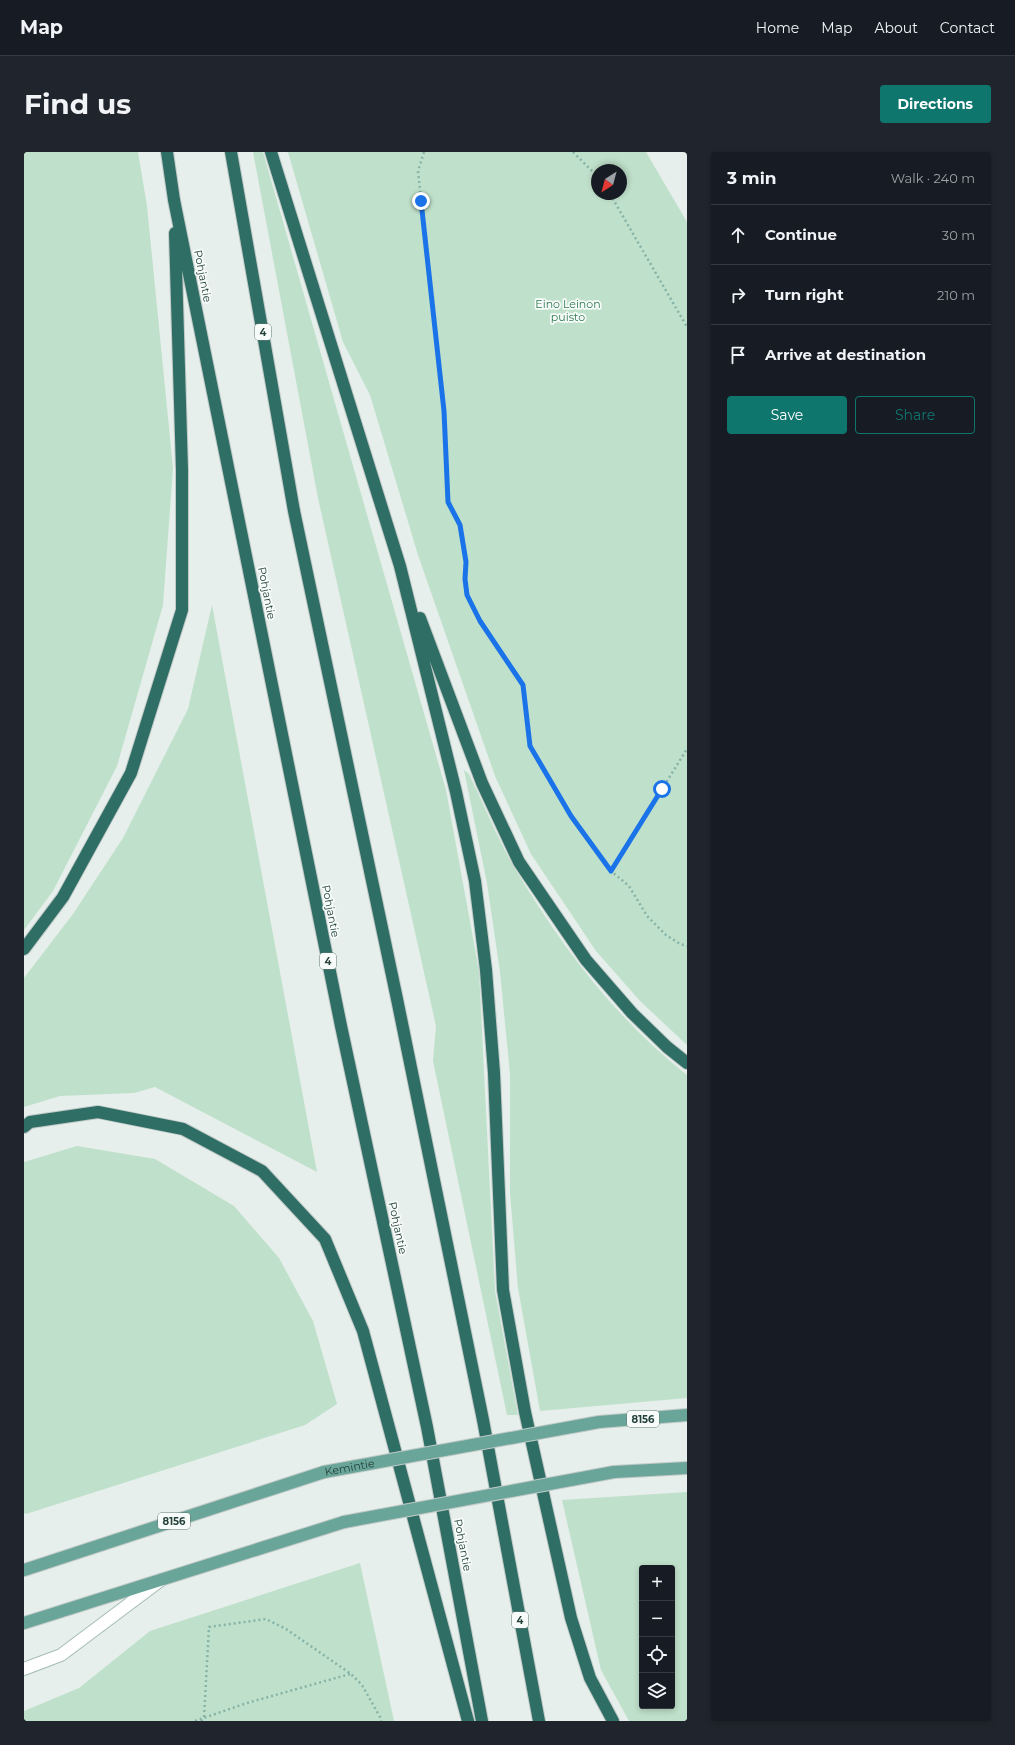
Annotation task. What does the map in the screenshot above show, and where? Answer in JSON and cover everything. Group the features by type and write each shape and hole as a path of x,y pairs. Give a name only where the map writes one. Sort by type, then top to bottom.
{"highway":[{"name":"Pohjantie","path":"167,152 174,200 341,1026 428,1427 482,1721"},
{"name":"4","path":"231,152 294,511 483,1420 539,1721"},
{"path":"271,152 400,566 456,792 475,881 486,970 494,1073 497,1190 503,1290 525,1412 571,1618 590,1678 612,1721"},
{"path":"24,949 63,897 131,773 182,610 182,470 174,200"},
{"path":"400,566 482,783 519,862 586,960 632,1013 667,1047 687,1063"},
{"path":"24,1127 30,1122 98,1112 183,1129 262,1171 325,1239 363,1331 468,1721"}],"main road":[{"name":"Kemintie","path":"24,1570 324,1472 599,1422 687,1415"},
{"path":"24,1623 344,1522 614,1472 687,1468"},
{"path":"24,1669 61,1655 162,1580"}],"path":[{"path":"424,152 418,171 444,411 448,502 460,525 466,562 465,579 467,595 480,621 523,685 530,746 571,816 611,871 629,886 647,916 666,935 680,944 687,946"},
{"path":"573,152 591,170"},
{"path":"613,200 687,327"},
{"path":"611,871 687,749"},
{"path":"201,1721 204,1717 209,1627 266,1619 286,1629 350,1674 362,1685 381,1721"},
{"path":"196,1721 204,1717 350,1674"}],"green space":[{"path":"24,152 138,152 147,206 173,468 163,605 117,766 53,891 24,930"},
{"path":"253,152 263,152 446,790 479,971 495,1291 518,1415 507,1415 433,1061 436,1026 318,498"},
{"name":"Eino Leinon puisto","path":"288,152 646,152 687,222 687,1045 640,1001 596,951 531,854 495,776 418,555 370,395 343,342"},
{"path":"212,605 317,1172 155,1087 134,1093 60,1096 24,1107 24,978 73,914 123,838 188,709"},
{"path":"464,770 469,774 496,833 514,867 570,952 613,1005 661,1053 687,1075 687,1398 540,1411 518,1288 510,1193 510,1074 500,972 487,883"},
{"path":"77,1146 155,1159 234,1206 279,1258 313,1321 337,1404 305,1425 26,1514 24,1513 24,1162"},
{"path":"687,1492 687,1721 629,1721 601,1670 562,1500"},
{"path":"360,1563 394,1721 24,1721 24,1711 79,1688 150,1631"}],"route":[{"path":"421,201 444,411 448,502 458,517 460,525 466,562 465,579 467,595 480,621 523,685 530,746 571,816 611,871 662,789"}]}
